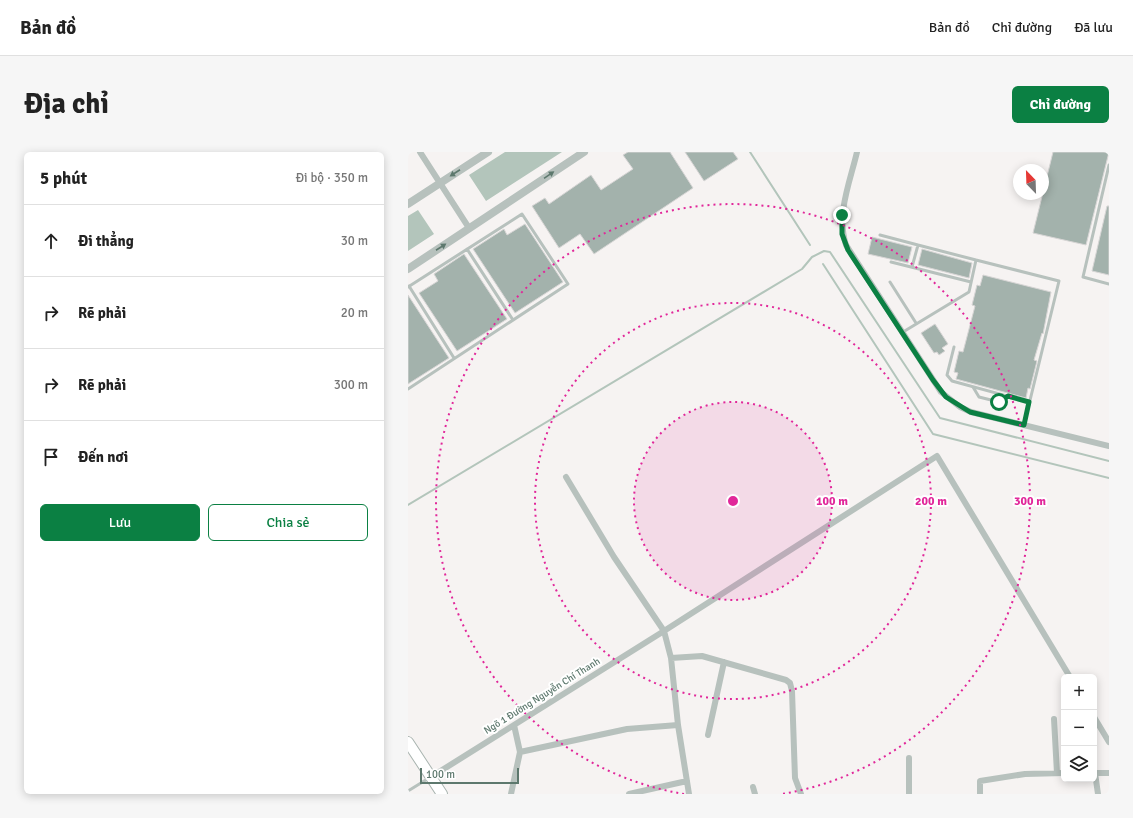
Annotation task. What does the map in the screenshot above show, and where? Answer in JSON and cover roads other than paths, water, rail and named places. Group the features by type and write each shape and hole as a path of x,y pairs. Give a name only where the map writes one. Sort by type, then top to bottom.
{"main road":[{"path":"408,742 442,794"}],"street":[{"path":"420,152 469,228"},
{"path":"408,204 488,152"},
{"path":"408,269 584,152"},
{"path":"857,152 842,215 842,234 852,256 933,380 946,397 970,412 1109,446"},
{"name":"Ngõ 1 Đường Nguyễn Chí Thanh","path":"431,777 514,725 662,628 937,456 1068,674"},
{"path":"566,477 614,557 662,628 671,658 678,725 689,794"},
{"path":"671,658 702,656 786,680 790,683 792,691 795,778 800,794"},
{"path":"708,736 724,662"},
{"path":"1054,719 1057,773"},
{"path":"1097,723 1109,742"},
{"path":"511,794 520,752 514,725"},
{"path":"520,752 627,729 678,725"},
{"path":"909,758 909,794"},
{"path":"980,794 980,781 1025,774 1061,773"},
{"path":"1097,773 1109,773"},
{"path":"629,794 687,782"},
{"path":"1096,782 1098,794"},
{"path":"752,787 755,794"}],"lane":[{"path":"1109,165 1083,277 1109,284"},
{"path":"408,389 568,284 522,214 408,287 454,358"},
{"path":"880,235 1059,281 1024,425"},
{"path":"912,267 918,245"},
{"path":"467,249 513,320"},
{"path":"902,332 969,292 976,260"},
{"path":"890,262 971,282"},
{"path":"890,282 916,323"},
{"path":"954,347 947,375 952,381 1029,402"},
{"path":"973,387 979,397 999,402 1008,396"},
{"path":"408,791 431,777"}],"waterway":[{"path":"750,152 810,245"},
{"path":"408,505 802,269 812,257 824,251 830,252 940,418 1109,461"},
{"path":"823,264 933,434 1109,478"}]}
